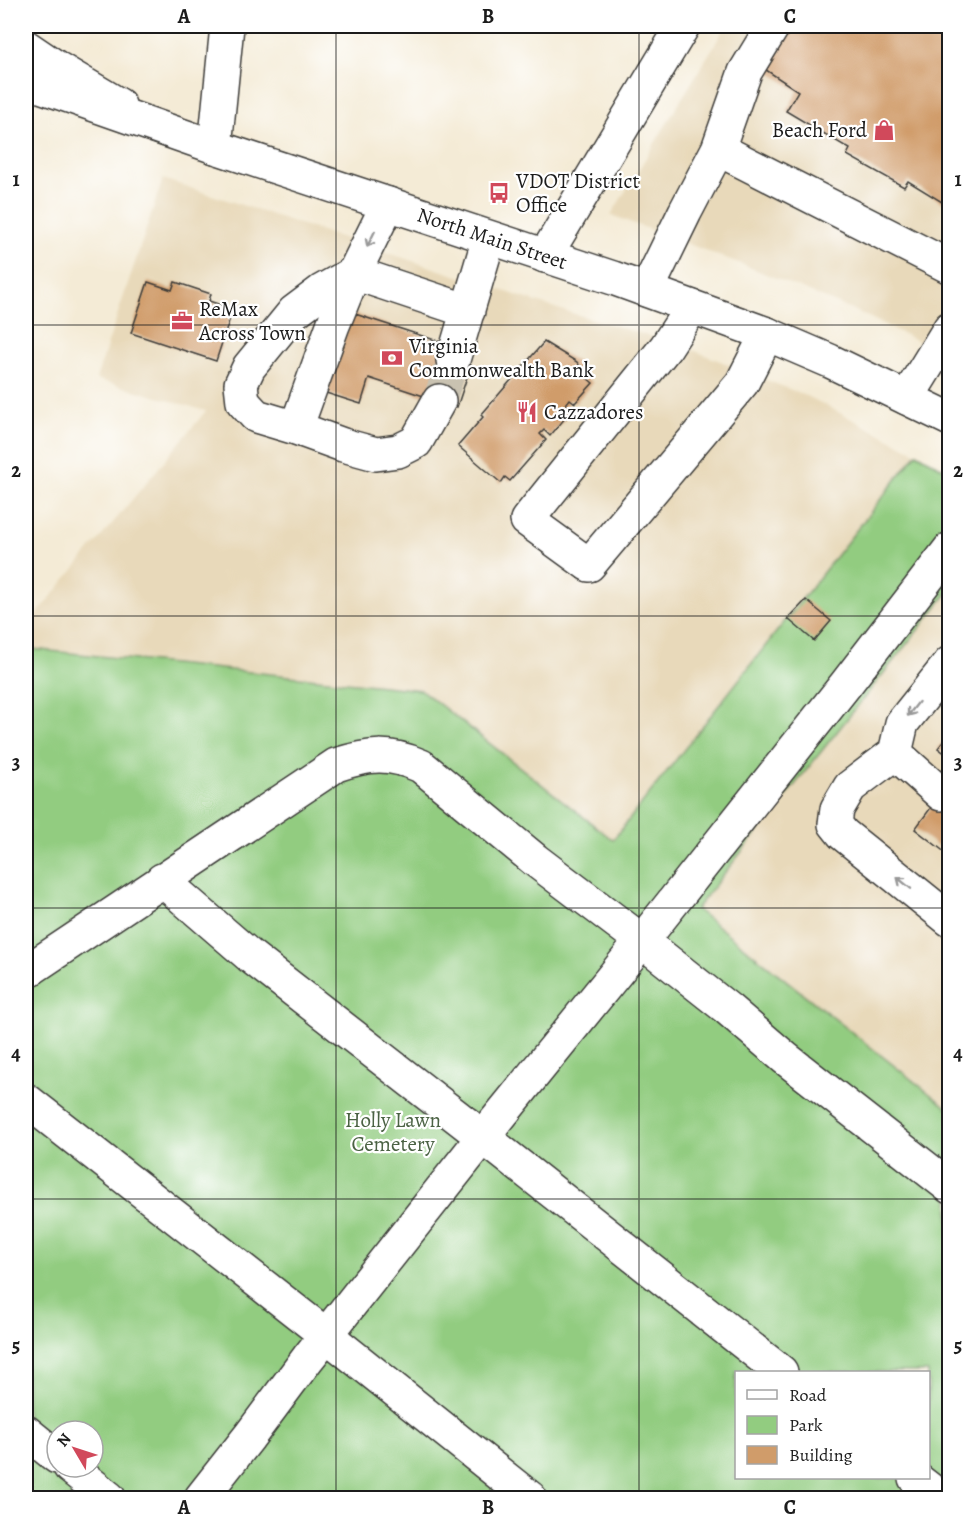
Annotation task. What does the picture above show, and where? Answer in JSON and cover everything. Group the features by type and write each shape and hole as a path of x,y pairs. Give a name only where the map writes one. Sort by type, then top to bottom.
{"main road":[{"path":"215,147 227,26"},
{"path":"544,256 683,26"},
{"path":"646,290 718,149 745,72 773,26"},
{"path":"26,47 149,123"},
{"name":"North Main Street","path":"26,81 215,147 646,290 767,334 830,361 949,419"},
{"path":"718,149 950,267"},
{"path":"296,428 354,273 388,204"},
{"path":"453,360 489,238"},
{"path":"439,401 416,442 398,451 376,453 343,445 256,416 243,402 242,384 249,367 294,312 322,291 354,273 468,311"},
{"path":"693,307 666,347 527,520 589,565 742,383 767,334"},
{"path":"907,398 950,328"},
{"path":"201,1498 326,1335 642,940 950,549"},
{"path":"950,663 902,723 895,753 850,788 837,809 836,824 843,834 950,920"},
{"path":"895,753 941,794"},
{"path":"26,972 336,765 360,757 384,755 408,760 421,766 535,860 642,940 785,1058 950,1187"},
{"path":"162,880 250,956 780,1371"},
{"path":"26,1100 530,1498"},
{"path":"26,1432 45,1447"},
{"path":"85,1479 109,1498"},
{"path":"916,1479 941,1498"}],"shaded area":[{"path":"726,26 949,26 949,356 858,312 744,265 611,215"},
{"path":"163,179 558,309 683,346 811,398 917,453 613,840 421,690 32,649 26,654 26,627 206,411 96,379"},
{"path":"949,591 949,1109 695,910"}],"green space":[{"name":"Holly Lawn Cemetery","path":"917,453 949,472 949,591 696,909 949,1109 949,1498 26,1498 26,654 32,649 421,690 613,840"}],"building":[{"name":"Beach Ford","path":"787,26 950,26 950,207 908,181 904,187 847,155 850,149 786,111 798,91 766,70 791,28"},
{"name":"ReMax Across Town","path":"148,282 172,290 175,282 211,294 209,301 233,309 216,361 131,333"},
{"name":"Virginia Commonwealth Bank","path":"352,313 444,343 440,356 471,365 457,407 369,378 361,404 326,393"},
{"name":"Cazzadores","path":"544,342 577,362 593,383 575,403 570,399 566,404 573,409 550,436 544,430 540,434 546,440 510,481 505,477 501,483 458,446 483,417 481,415"},
{"path":"806,600 831,621 814,641 788,619"},
{"path":"950,733 950,757 938,748"},
{"path":"950,782 950,856 915,829"}],"tunnel":[{"path":"439,401 453,360"}],"place":[{"name":"Beach Ford","path":"884,130"},
{"name":"VDOT District Office","path":"499,193"},
{"name":"ReMax Across Town","path":"182,321"},
{"name":"Virginia Commonwealth Bank","path":"392,358"},
{"name":"Cazzadores","path":"527,412"}]}
